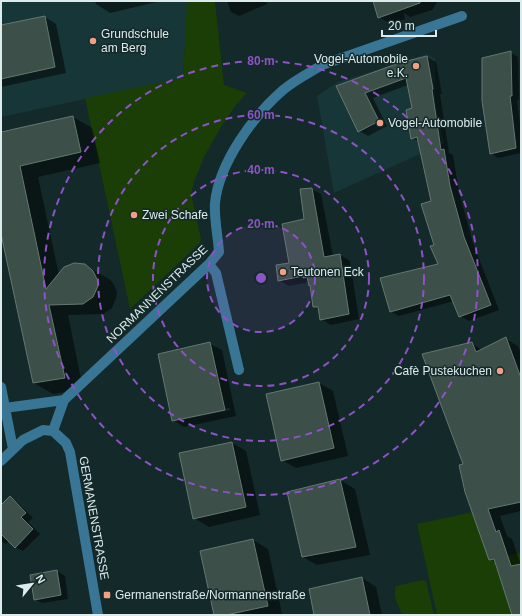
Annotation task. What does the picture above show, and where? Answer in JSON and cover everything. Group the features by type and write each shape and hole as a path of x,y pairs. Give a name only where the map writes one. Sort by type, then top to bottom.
{"street":[{"name":"NORMANNENSTRASSE","path":"53,431 64,400 209,264 219,252 215,205 217,188 222,172 237,146 258,116 270,102 284,89 302,76 322,65 462,16"},
{"path":"209,264 216,273 239,370"},
{"path":"1,387 13,449"},
{"path":"5,408 64,400"},
{"path":"1,461 23,440 43,430 53,431"},
{"name":"GERMANENSTRASSE","path":"53,431 66,443 70,452 98,615"}],"shaded area":[{"name":"Grundschule am Berg","path":"1,1 187,1 188,5 183,78 1,117"},
{"name":"Vogel-Automobile","path":"427,54 435,59 435,102 444,143 334,193 317,96 338,82"}],"green space":[{"path":"187,1 215,1 224,85 247,93 236,105 221,127 204,157 194,182 191,194 201,239 200,243 130,309 85,98 183,78"},
{"path":"473,512 489,560 521,553 521,615 437,615 417,524"},
{"path":"422,580 426,581 434,615 402,615 395,597 396,586"}],"building":[{"path":"373,1 420,1 420,3 378,18"},
{"path":"45,16 55,67 1,79 1,25"},
{"path":"511,51 512,96 510,96 516,148 490,154 482,101 482,58"},
{"path":"427,56 441,150 444,149 450,186 464,237 491,305 459,317 450,295 390,312 380,278 438,264 430,246 434,245 421,204 431,201 417,137 411,139 406,110 412,108 406,78 365,93 379,121 358,132 336,86 399,63"},
{"path":"73,116 81,152 20,166 46,289 64,267 74,263 85,264 93,271 98,281 98,286 93,297 83,304 49,305 65,378 33,383 1,234 1,132"},
{"path":"312,188 324,257 340,254 349,314 320,320 318,307 313,307 310,285 309,286 307,277 303,278 303,276 278,281 276,265 289,263 282,224 304,219 300,189"},
{"path":"506,337 521,378 521,502 488,509 496,532 499,530 511,566 521,564 521,615 512,615 494,559 489,560 465,492 459,465 463,464 422,354 472,342 476,352"},
{"path":"210,342 225,410 172,421 158,354"},
{"path":"319,382 334,448 281,461 266,394"},
{"path":"232,442 246,507 193,519 179,453"},
{"path":"340,479 356,547 302,557 287,492"},
{"path":"10,496 26,513 21,517 33,529 15,548 1,534 1,505"},
{"path":"253,539 268,606 226,615 214,615 200,551"},
{"path":"57,570 61,595 34,600 30,575"},
{"path":"362,577 370,615 314,615 309,589"}],"place":[{"name":"Grundschule am Berg","path":"93,41"},
{"name":"Vogel-Automobile e.K.","path":"416,66"},
{"name":"Vogel-Automobile","path":"380,123"},
{"name":"Zwei Schafe","path":"134,215"},
{"name":"Teutonen Eck","path":"283,272"},
{"name":"Cafè Pustekuchen","path":"500,371"},
{"name":"Germanenstraße/Normannenstraße","path":"107,595"}]}
